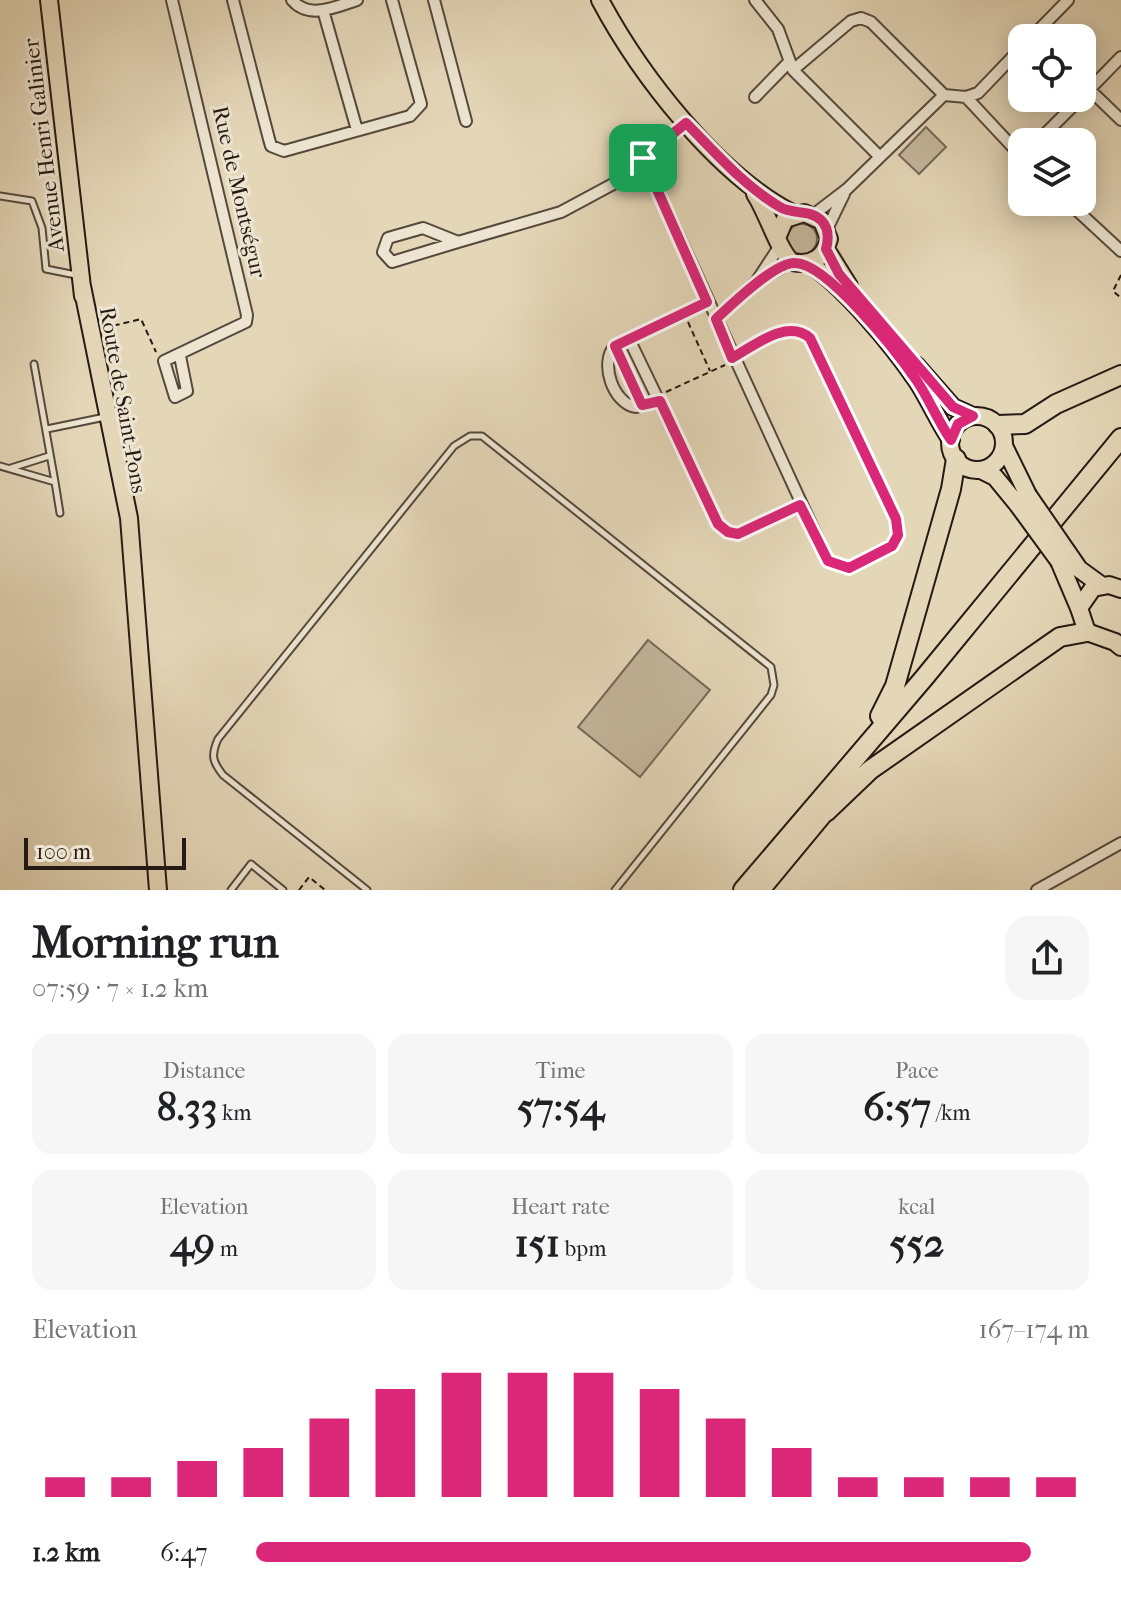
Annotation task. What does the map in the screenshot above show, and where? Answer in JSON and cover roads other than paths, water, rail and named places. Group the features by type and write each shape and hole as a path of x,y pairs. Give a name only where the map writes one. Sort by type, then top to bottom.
{"highway":[{"path":"998,425 1025,424 1056,404 1121,375"},
{"path":"743,890 924,678 1121,438"},
{"path":"760,890 1121,451"},
{"path":"796,827 888,704 951,489 956,459"},
{"path":"821,817 870,770 1060,637 1087,632"}],"main road":[{"name":"Avenue Henri Galinier","path":"49,0 81,281"},
{"path":"600,0 652,84 686,123 750,185 794,214 813,215 827,229 826,249 821,257 800,262"},
{"path":"750,185 778,242 800,262 824,273 916,380 951,440 956,459 967,468 995,477 1023,500 1063,557 1087,632 1116,640"},
{"path":"778,242 785,219 794,214"},
{"path":"826,249 839,274 953,407 973,416 991,419 998,425 1023,500"},
{"name":"Route de Saint-Pons","path":"81,281 104,414 121,472 135,584 157,889"},
{"name":"Route de Saint-Pons","path":"81,281 135,584"},
{"path":"951,440 958,424 973,416"},
{"path":"981,470 997,462 1004,446"},
{"path":"1063,557 1101,585 1121,589"},
{"path":"1079,608 1086,593 1101,585"}],"street":[{"name":"Rue de Montségur","path":"172,0 247,315 246,322 164,361 171,393 180,397 187,391 180,356"},
{"path":"233,0 271,146 284,151 418,110 421,104 392,0"},
{"path":"292,0 302,9 323,10 357,0"},
{"path":"434,0 466,121"},
{"path":"755,0 778,29 791,67 879,156"},
{"path":"1045,24 1068,0"},
{"path":"323,10 357,130"},
{"path":"755,97 851,21 861,18 871,22 944,95 966,97 978,93 1008,62"},
{"path":"1096,83 1121,57"},
{"path":"813,215 847,189 944,95"},
{"path":"966,97 1008,142"},
{"path":"1096,103 1121,120"},
{"path":"1051,128 1067,112"},
{"path":"458,242 423,228 388,238 383,252 392,262 561,212 588,200 686,123"},
{"path":"643,158 732,358 828,561 837,567 849,568 892,546 898,535 896,519 810,338 803,332 787,330 732,358"},
{"path":"827,229 847,189"},
{"path":"1083,216 1121,251"},
{"path":"756,282 778,242"},
{"path":"716,319 756,282 800,262"},
{"path":"658,398 642,405 628,406 621,400 606,366 606,358 615,346 707,302"},
{"path":"629,339 718,524 728,532 738,534 800,505"},
{"path":"1037,890 1121,843"}],"lane":[{"path":"0,196 32,201 42,228 46,269 81,281"},
{"path":"34,364 60,513"},
{"path":"47,429 104,414"},
{"path":"367,890 223,775 213,761 213,751 218,739 454,446 470,436 482,436 771,667 774,685 771,695 615,890"},
{"path":"10,468 49,456"},
{"path":"0,466 55,482"},
{"path":"234,889 251,864 283,890"}]}
